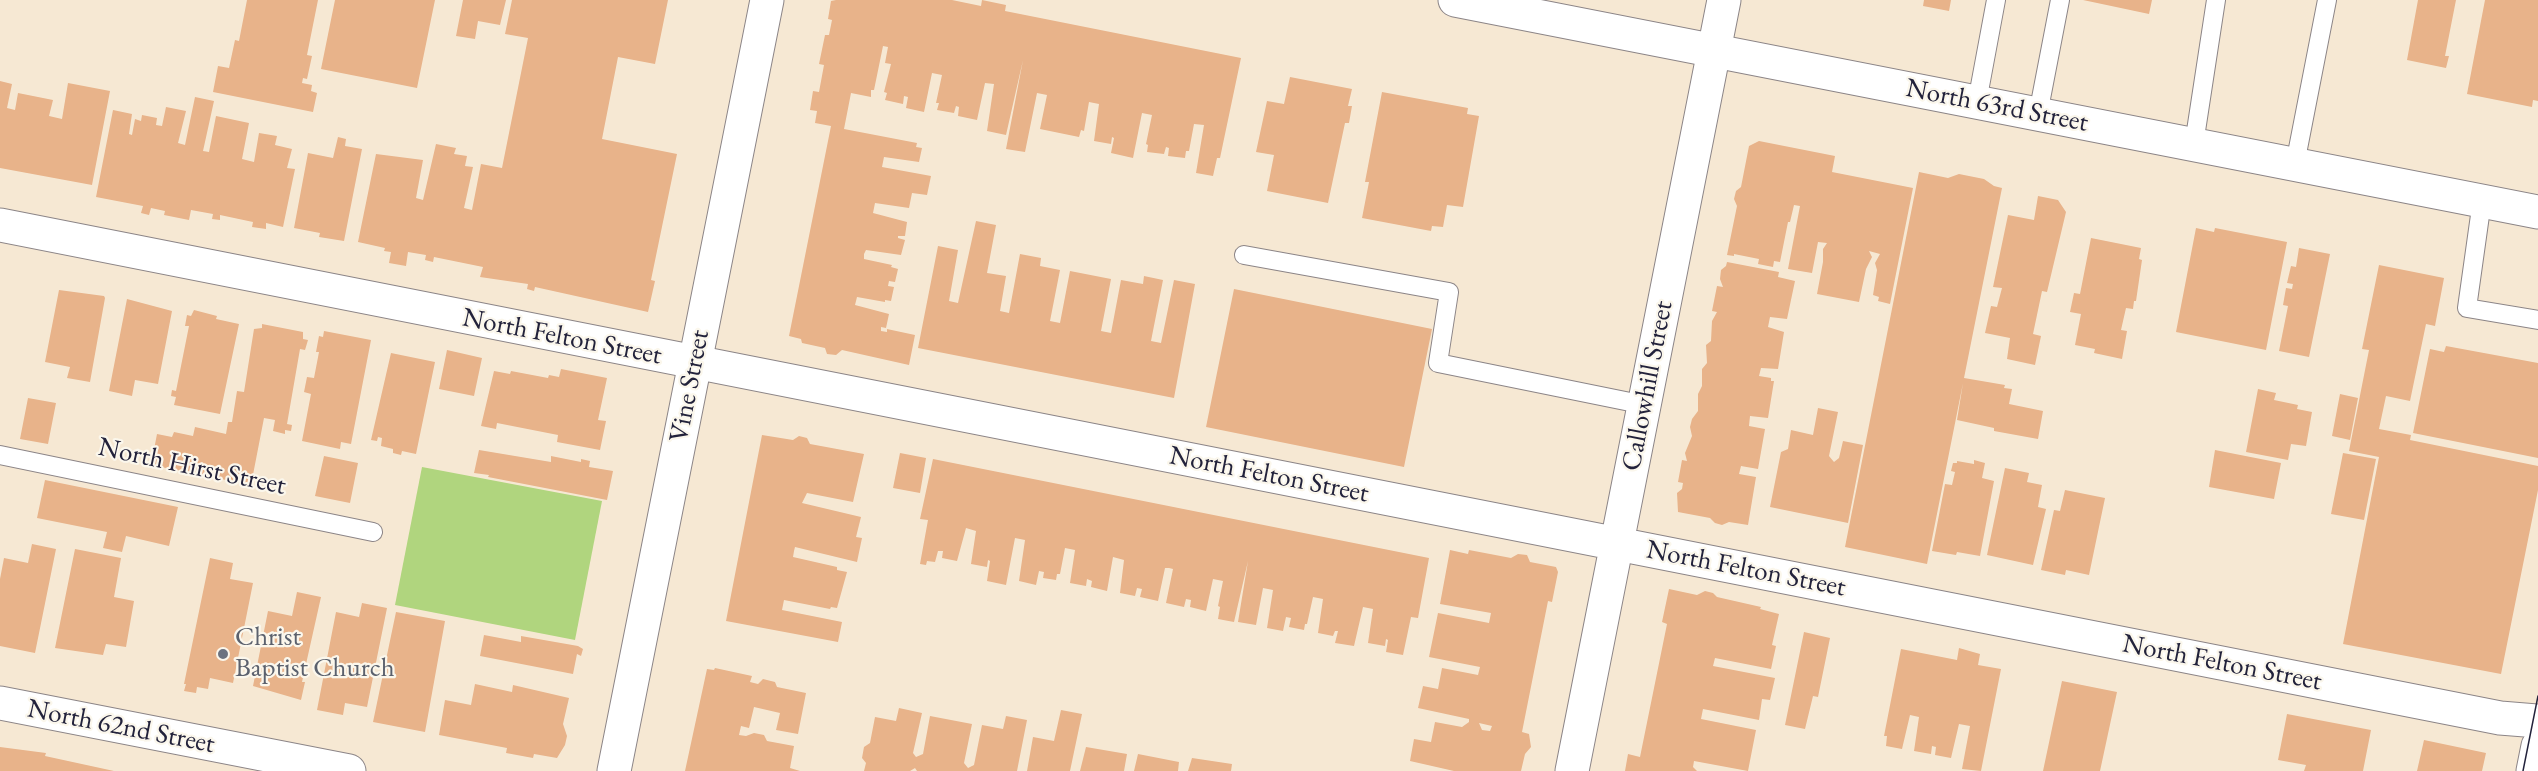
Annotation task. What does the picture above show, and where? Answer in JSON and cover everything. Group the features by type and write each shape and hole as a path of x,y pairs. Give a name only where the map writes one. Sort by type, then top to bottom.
{"street":[{"name":"Vine Street","path":"614,771 767,0"},
{"name":"North 63rd Street","path":"1455,0 2538,212"},
{"name":"Callowhill Street","path":"1572,771 1724,0"},
{"name":"North Felton Street","path":"0,225 2500,718 2538,721"},
{"name":"North 62nd Street","path":"0,703 349,771"},
{"path":"2533,771 2538,746"}],"lane":[{"path":"1977,102 1996,0"},
{"path":"2038,114 2060,0"},
{"path":"2194,144 2216,0"},
{"path":"2295,164 2327,0"},
{"path":"2482,201 2467,308 2538,320"},
{"path":"1244,255 1449,292 1438,363 1645,405"},
{"name":"North Hirst Street","path":"0,455 373,532"}],"green space":[{"path":"422,467 602,501 575,640 395,605"}],"building":[{"path":"247,0 318,0 307,55 312,56 307,79 303,78 302,83 312,85 311,91 317,93 313,112 213,92 218,66 229,68 235,40 239,41"},
{"path":"335,0 435,0 417,88 321,69"},
{"path":"463,0 506,0 500,25 478,21 475,39 456,36"},
{"path":"512,0 668,0 655,64 618,57 602,139 677,154 651,280 655,281 648,312 535,287 534,291 527,289 528,284 480,277 483,267 434,257 433,262 425,260 426,255 408,252 406,266 389,263 391,252 384,251 385,248 358,242 376,154 423,160 416,198 423,200 436,144 456,148 454,154 467,156 465,166 473,167 464,208 472,210 481,164 502,168 528,38 505,34"},
{"path":"952,0 981,6 982,0 1006,5 1005,11 1241,58 1220,158 1217,158 1213,176 1196,173 1204,125 1194,124 1189,151 1186,151 1185,158 1168,156 1169,148 1166,147 1164,154 1147,152 1148,145 1146,144 1152,115 1142,113 1133,158 1111,153 1114,138 1112,137 1111,144 1094,141 1099,104 1089,102 1084,131 1081,130 1079,137 1040,129 1047,95 1037,93 1025,152 1006,149 1023,60 1006,135 987,131 994,84 985,83 977,120 958,116 959,107 956,106 954,113 937,110 939,103 936,103 942,75 932,73 924,112 906,108 908,97 904,96 903,104 885,100 887,93 884,92 891,64 885,63 888,47 883,46 871,97 851,93 844,129 917,143 916,147 922,148 919,162 884,157 882,167 931,176 927,195 912,193 909,208 875,203 873,213 907,222 905,236 898,236 905,240 901,255 866,250 864,254 864,259 892,265 891,267 898,269 895,282 889,281 888,286 894,287 891,301 857,297 855,305 889,314 886,328 881,327 881,331 887,332 887,329 915,335 909,365 842,350 836,355 827,354 825,348 802,343 801,339 789,336 831,126 815,123 817,111 810,110 813,91 819,92 824,65 819,64 825,35 829,35 832,20 828,19 831,1"},
{"path":"1924,0 1951,0 1949,11 1923,6"},
{"path":"2083,0 2152,0 2149,14"},
{"path":"2418,0 2456,0 2445,56 2449,56 2446,68 2407,60"},
{"path":"2485,0 2538,0 2538,101 2533,100 2532,107 2467,94"},
{"path":"1290,77 1352,89 1348,106 1352,106 1349,123 1345,123 1328,203 1267,191 1274,155 1256,152 1267,101 1284,104"},
{"path":"0,81 12,84 7,108 15,110 18,93 53,100 49,116 62,119 68,83 110,91 92,185 0,168"},
{"path":"1382,92 1468,108 1467,114 1479,116 1463,207 1447,205 1443,227 1432,226 1431,231 1362,218 1369,182 1365,182"},
{"path":"195,97 214,101 203,151 209,152 216,116 249,123 242,159 254,162 259,133 277,136 275,145 292,149 287,168 295,169 283,227 266,223 266,229 252,227 253,222 220,215 220,220 212,219 213,214 191,210 189,220 164,215 165,211 151,208 149,215 141,213 143,206 96,197 113,110 132,114 129,134 132,135 135,119 141,121 142,115 157,118 156,125 162,126 166,107 186,111 178,143 185,145"},
{"path":"338,137 346,139 345,146 362,149 344,241 319,237 320,233 294,228 308,153 333,158"},
{"path":"1759,141 1835,156 1832,172 1913,188 1890,304 1878,301 1879,297 1873,295 1877,270 1875,263 1880,254 1869,251 1872,257 1866,269 1859,302 1817,294 1823,249 1827,243 1818,242 1812,273 1788,269 1800,206 1794,205 1780,262 1774,261 1773,267 1758,264 1759,259 1734,254 1734,256 1727,255 1737,206 1734,199 1736,191 1741,187 1749,146"},
{"path":"1919,172 1948,178 1959,174 1984,179 2002,188 1964,378 2005,385 2004,388 2012,389 2009,404 2043,411 2038,439 1994,431 1994,428 1957,420 1963,383 1927,564 1845,547"},
{"path":"2038,196 2058,200 2066,212 2047,292 2042,291 2033,334 2041,336 2035,365 2007,359 2010,338 1985,333 1991,306 1997,307 2002,288 1993,287 2008,215 2034,220"},
{"path":"976,221 996,225 987,273 1006,276 1000,311 1009,313 1020,254 1041,258 1040,266 1060,270 1050,321 1060,323 1070,271 1111,279 1101,331 1111,333 1121,280 1143,284 1144,276 1163,280 1151,341 1161,343 1174,280 1195,284 1174,398 918,348 938,246 958,250 949,301 958,303"},
{"path":"2196,228 2214,232 2215,228 2287,242 2266,350 2176,332"},
{"path":"2091,238 2141,248 2139,259 2142,260 2136,301 2134,301 2133,309 2126,308 2121,330 2127,331 2122,359 2094,353 2095,349 2075,345 2081,314 2070,312 2074,293 2080,294"},
{"path":"2299,248 2330,254 2309,357 2279,351 2288,306 2283,305 2286,288 2292,289 2293,284 2287,283 2291,266 2296,267"},
{"path":"1727,262 1779,272 1778,277 1795,281 1787,319 1770,317 1768,327 1784,332 1778,369 1761,368 1759,376 1771,378 1771,381 1774,381 1768,418 1750,416 1749,426 1765,429 1758,469 1741,466 1739,474 1756,477 1748,525 1729,522 1722,525 1710,518 1678,512 1677,493 1682,489 1683,483 1678,482 1682,460 1687,461 1685,453 1692,436 1690,427 1698,411 1702,369 1707,363 1706,345 1711,341 1712,321 1717,312 1712,311 1717,286 1723,287 1720,279 1721,270"},
{"path":"2379,265 2444,278 2435,326 2426,324 2410,401 2386,396 2379,429 2411,435 2410,440 2538,466 2538,490 2501,674 2343,644 2379,457 2349,451 2369,350 2362,349"},
{"path":"1234,289 1432,329 1404,467 1206,427"},
{"path":"59,290 105,298 90,382 67,378 70,367 45,362"},
{"path":"127,299 172,311 158,384 135,380 132,396 109,391"},
{"path":"194,310 217,316 216,319 239,324 220,414 174,405 176,397 171,396 172,390 176,391 189,326 185,326 187,315 191,316"},
{"path":"262,324 303,332 303,339 308,340 305,350 300,349 287,424 292,425 291,431 285,430 285,434 273,431 275,420 264,418 251,485 151,465 157,434 172,437 174,432 193,436 195,427 226,434 228,422 232,422 237,391 244,392 254,329 262,328"},
{"path":"324,331 371,340 351,444 341,442 340,449 302,441 311,394 304,392 307,377 314,378 319,352 316,352 319,336 323,337"},
{"path":"2446,346 2538,363 2538,458 2413,433 2430,349 2444,352"},
{"path":"447,350 482,358 474,396 439,389"},
{"path":"391,353 435,362 416,454 402,451 401,455 393,453 393,449 381,446 382,438 378,437 377,441 371,440"},
{"path":"561,369 607,378 598,420 606,421 600,450 557,442 558,435 497,423 496,429 481,426 494,371 510,374 511,371 548,378 549,375 559,377"},
{"path":"2258,389 2276,393 2274,400 2298,405 2297,409 2312,412 2306,446 2291,444 2288,460 2246,452"},
{"path":"2340,394 2358,398 2350,440 2332,436"},
{"path":"28,398 56,403 48,444 20,439"},
{"path":"1818,408 1838,412 1829,456 1834,462 1839,458 1843,441 1863,445 1848,523 1770,507 1781,452 1788,449 1791,430 1813,435"},
{"path":"762,435 793,440 799,436 807,438 810,444 864,454 853,502 807,493 802,503 861,517 856,537 862,538 857,562 795,547 793,557 837,567 837,570 847,572 837,608 831,607 830,609 784,600 782,610 842,622 838,642 726,621"},
{"path":"479,450 551,462 551,456 581,462 581,459 590,461 589,467 613,471 607,500 474,473"},
{"path":"2215,450 2281,463 2274,499 2209,487"},
{"path":"900,453 926,458 920,493 893,488"},
{"path":"2343,453 2376,459 2364,520 2331,514"},
{"path":"324,456 358,463 350,503 315,496"},
{"path":"933,459 1429,558 1418,618 1411,617 1403,655 1386,652 1388,640 1386,639 1385,646 1368,643 1373,609 1363,607 1354,646 1335,643 1338,631 1335,631 1333,636 1318,633 1323,599 1313,597 1304,630 1289,627 1291,618 1286,617 1283,631 1267,628 1273,590 1263,588 1256,625 1238,622 1248,561 1234,622 1218,619 1223,581 1213,579 1206,611 1190,607 1191,600 1186,599 1184,607 1166,603 1173,569 1169,568 1165,568 1158,601 1140,597 1142,589 1137,588 1135,596 1120,593 1124,560 1113,557 1107,591 1091,587 1092,581 1087,579 1086,586 1070,583 1075,550 1065,548 1060,574 1057,574 1056,580 1043,578 1044,572 1039,571 1036,585 1019,581 1025,540 1015,538 1006,585 987,581 990,561 988,560 987,567 971,564 976,531 966,528 957,561 942,558 943,551 938,551 935,562 927,561 926,565 920,564 928,520 920,519"},
{"path":"1974,460 1985,463 1982,478 1994,481 1980,556 1932,551 1945,484 1952,485 1955,472 1951,471 1953,463 1957,461 1974,464"},
{"path":"2005,468 2029,473 2027,482 2042,485 2038,507 2046,509 2033,565 1987,555"},
{"path":"45,480 178,507 169,546 126,536 122,552 103,548 107,532 37,518"},
{"path":"2065,490 2105,498 2089,575 2066,570 2065,575 2041,570 2054,510 2060,511"},
{"path":"32,544 56,549 35,653 0,646 0,579 4,558 28,563"},
{"path":"75,549 121,558 114,597 134,601 126,647 106,644 103,655 55,648"},
{"path":"1450,550 1468,554 1469,550 1511,558 1518,554 1527,555 1530,562 1556,567 1558,572 1552,602 1548,601 1522,732 1529,734 1531,747 1525,754 1521,771 1454,771 1410,761 1414,739 1431,742 1435,722 1462,727 1469,722 1469,719 1418,708 1423,686 1438,689 1442,668 1478,675 1480,667 1429,657 1438,613 1489,623 1491,613 1440,604","holes":["1479,723 1492,726 1490,731 1482,730"]},
{"path":"210,558 233,563 230,579 253,583 233,683 210,678 208,689 197,687 196,693 184,691 186,684 184,684"},
{"path":"1669,589 1697,595 1705,591 1717,597 1761,607 1760,609 1779,614 1772,645 1776,646 1771,669 1715,658 1713,666 1775,678 1770,700 1762,699 1759,720 1703,709 1701,719 1756,730 1748,771 1694,761 1693,767 1697,771 1625,771 1628,754 1640,757 1667,624 1662,622"},
{"path":"297,592 321,597 302,682 305,682 301,700 253,686 268,611 292,616"},
{"path":"362,603 387,608 367,707 345,703 343,715 317,710 336,612 359,617"},
{"path":"396,612 445,621 425,732 373,722"},
{"path":"1804,632 1830,638 1818,697 1813,696 1805,729 1785,725"},
{"path":"484,635 521,642 521,636 578,646 583,649 581,656 577,654 573,674 480,656"},
{"path":"1959,648 1980,654 1978,665 2001,669 1981,771 1962,769 1970,726 1959,724 1951,758 1935,755 1936,747 1932,746 1931,754 1914,751 1919,717 1910,715 1902,749 1886,746 1887,736 1884,736 1901,649 1957,660"},
{"path":"715,668 752,676 750,682 758,684 763,679 775,682 777,687 806,693 798,734 776,730 780,713 754,707 749,728 741,726 739,735 746,736 754,733 764,735 767,741 794,746 790,768 800,771 685,771 707,669 714,670"},
{"path":"2062,681 2117,692 2100,771 2043,771"},
{"path":"475,684 512,692 513,685 569,698 563,724 567,736 565,745 557,758 534,754 533,758 506,753 507,748 439,735 445,700 471,705"},
{"path":"899,708 922,713 913,753 916,757 923,754 930,716 972,724 964,763 968,768 974,765 982,725 1003,729 1006,716 1027,720 1017,771 917,771 915,768 910,771 864,771 866,763 862,758 864,747 870,743 875,717 896,721"},
{"path":"1061,710 1082,714 1070,771 1027,771 1033,737 1054,741"},
{"path":"2287,714 2371,730 2363,771 2304,771 2306,765 2278,760"},
{"path":"2424,740 2486,753 2482,771 2417,771"},
{"path":"0,747 46,753 45,756 114,771 0,771"},
{"path":"1086,747 1127,754 1124,771 1080,771"},
{"path":"1138,754 1179,762 1178,771 1134,771"},
{"path":"1192,758 1232,764 1231,771 1188,771"}],"tram line":[{"path":"2523,771 2538,696"}],"place":[{"name":"Christ Baptist Church","path":"223,654"}]}
